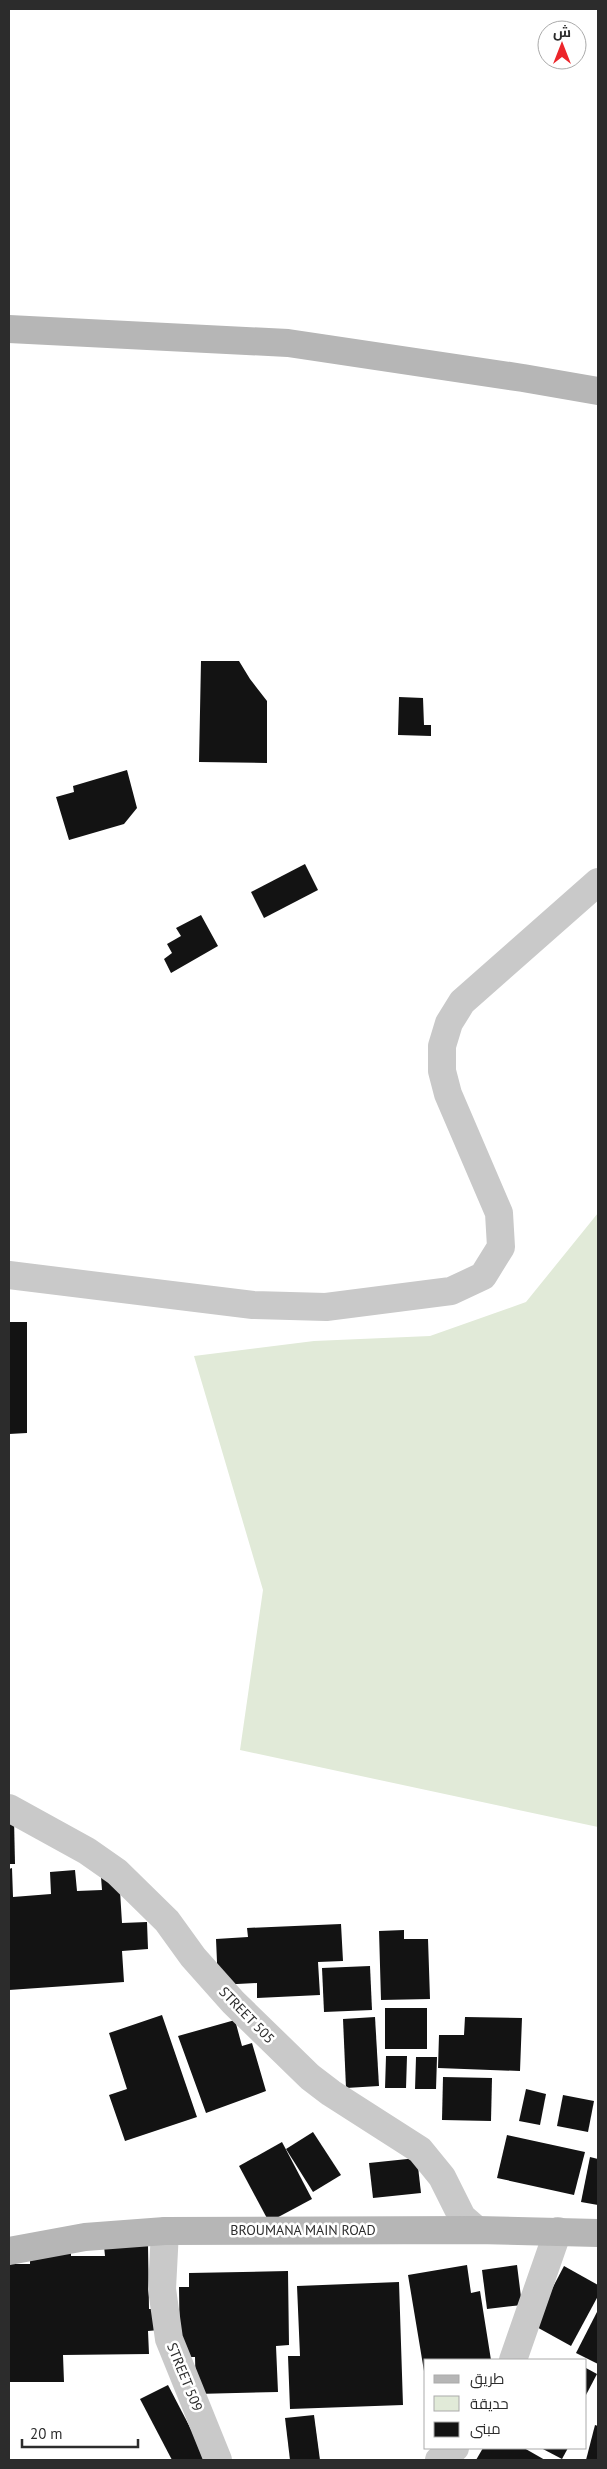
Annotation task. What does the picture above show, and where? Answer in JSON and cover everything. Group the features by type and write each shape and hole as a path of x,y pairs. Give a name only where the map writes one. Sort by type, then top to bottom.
{"street":[{"path":"9,329 288,344 523,378 598,391"},
{"path":"9,1275 253,1305 326,1307 451,1291 482,1276 501,1247 499,1213 448,1094 442,1071 442,1046 449,1023 462,1002 598,882"},
{"name":"STREET 505","path":"9,1808 87,1851 117,1872 167,1921 193,1957 234,2002 290,2058 331,2093 420,2150 434,2164 450,2189 462,2217 477,2230"},
{"name":"BROUMANA MAIN ROAD","path":"9,2250 85,2237 165,2231 477,2230 598,2232"},
{"name":"STREET 509","path":"165,2231 162,2289 169,2339 218,2460"},
{"path":"513,2359 558,2231"},
{"path":"439,2460 454,2449"}],"green space":[{"path":"598,1213 598,1827 240,1750 263,1590 194,1356 314,1341 430,1336 526,1302"}],"building":[{"path":"201,661 239,661 267,701 267,763 199,762"},
{"path":"399,697 423,698 424,725 431,725 431,736 398,735"},
{"path":"127,770 137,808 124,824 69,840 56,797 74,792 73,786"},
{"path":"305,864 318,890 264,918 251,892"},
{"path":"201,915 218,946 171,973 164,959 172,953 167,944 181,936 176,928"},
{"path":"9,1322 27,1322 27,1433 9,1434"},
{"path":"9,1819 14,1819 15,1864 9,1864"},
{"path":"12,1868 13,1897 51,1894 50,1872 75,1870 77,1891 102,1890 101,1877 119,1875 122,1923 147,1922 148,1949 122,1951 124,1982 9,1990 9,1869"},
{"path":"341,1924 343,1961 318,1962 320,1995 257,1998 257,1983 218,1985 216,1939 248,1937 247,1928"},
{"path":"404,1930 404,1939 428,1939 430,1999 381,2000 379,1931"},
{"path":"370,1966 372,2010 324,2012 322,1968"},
{"path":"385,2008 427,2008 427,2049 385,2049"},
{"path":"162,2015 197,2117 125,2141 109,2095 127,2089 109,2033"},
{"path":"375,2017 379,2086 346,2088 343,2019"},
{"path":"465,2017 522,2018 520,2071 438,2068 439,2035 464,2035"},
{"path":"235,2020 242,2046 252,2043 266,2091 206,2113 178,2036"},
{"path":"386,2056 407,2056 406,2088 385,2088"},
{"path":"416,2057 437,2057 436,2089 415,2089"},
{"path":"443,2077 492,2078 491,2121 442,2120"},
{"path":"526,2089 546,2094 540,2125 519,2121"},
{"path":"563,2095 594,2101 588,2132 557,2126"},
{"path":"313,2132 341,2175 313,2192 286,2149"},
{"path":"507,2135 585,2152 574,2195 497,2178"},
{"path":"282,2142 312,2199 269,2222 239,2166"},
{"path":"590,2157 598,2159 598,2205 581,2202"},
{"path":"417,2158 421,2193 373,2198 369,2163"},
{"path":"104,2246 148,2246 149,2309 159,2309 159,2330 148,2331 149,2354 63,2355 64,2382 9,2382 9,2264 30,2264 30,2251 71,2250 71,2256 105,2256"},
{"path":"467,2265 471,2293 480,2291 491,2359 424,2359 424,2371 408,2275"},
{"path":"517,2265 522,2305 487,2309 482,2270"},
{"path":"564,2266 598,2285 598,2296 571,2346 533,2325"},
{"path":"288,2271 289,2345 276,2346 278,2392 196,2394 195,2357 180,2357 179,2287 189,2287 189,2273"},
{"path":"399,2282 403,2405 290,2409 288,2356 300,2356 297,2286"},
{"path":"598,2310 598,2364 576,2353"},
{"path":"587,2369 597,2374 587,2393"},
{"path":"168,2385 207,2460 172,2460 140,2399"},
{"path":"314,2415 320,2460 290,2460 285,2418"},
{"path":"595,2425 598,2426 598,2460 586,2460"},
{"path":"482,2449 526,2449 545,2460 476,2460"},
{"path":"543,2449 567,2449 562,2459"}]}
